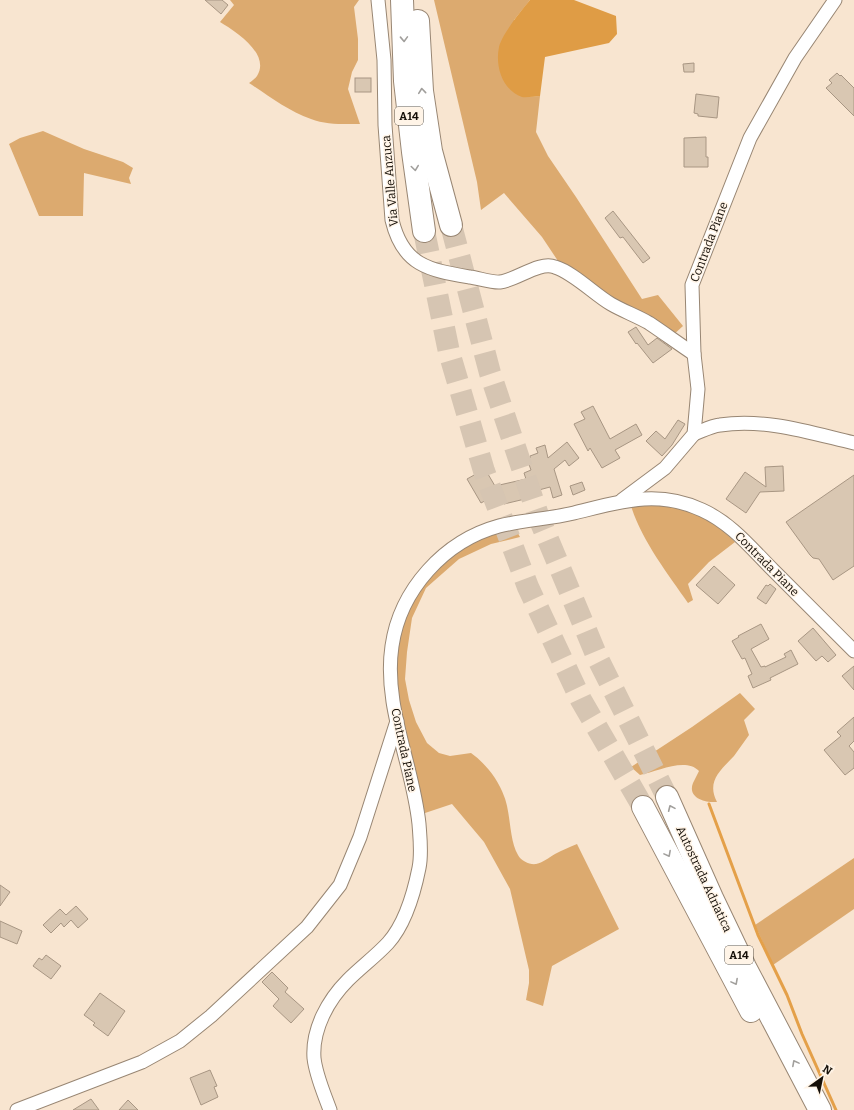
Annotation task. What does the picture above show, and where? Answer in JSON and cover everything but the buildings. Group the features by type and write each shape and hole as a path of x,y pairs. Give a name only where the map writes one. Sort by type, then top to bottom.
{"highway":[{"name":"A14","path":"402,0 405,82 424,231"},
{"name":"A14","path":"417,0 422,91 431,152 451,225"},
{"name":"Autostrada Adriatica","path":"667,797 712,898 742,960 820,1110"},
{"name":"Autostrada Adriatica","path":"643,808 804,1110"}],"street":[{"name":"Via Valle Anzuca","path":"378,0 384,60 385,125 392,220 395,232 402,246 407,252 415,260 434,271 500,282 542,267 557,267 610,303 648,323 694,354"},
{"name":"Contrada Piane","path":"619,502 665,468 694,434 698,389 694,354 692,284 750,138 795,58 835,0"},
{"path":"694,434 718,425 747,423 790,428 854,443"},
{"name":"Contrada Piane","path":"330,1110 314,1058 314,1041 319,1024 335,994 390,942 408,909 420,863 420,841 417,809 397,721 391,686 390,662 395,630 402,611 414,588 429,569 447,553 464,541 489,529 502,525 572,513 619,502 647,498 670,500 698,508 718,519 733,530 854,651"},
{"path":"17,1110 142,1062 180,1041 211,1016 307,927 340,885 360,837 397,721"}],"shaded area":[{"path":"230,0 359,0 354,7 358,39 358,60 352,72 348,89 360,124 329,123 311,119 287,108 249,83 257,76 260,68 259,60 255,52 242,37 220,22 234,5"},
{"path":"434,0 530,0 514,20 523,97 540,96 536,132 548,156 642,299 658,295 683,326 672,336 640,317 558,261 542,237 504,193 481,210 477,182"},
{"path":"530,0 574,0 616,16 617,34 609,43 545,57 540,96 522,97 515,94 505,83 499,69 498,54 499,47 504,36"},
{"path":"43,131 84,149 123,162 133,168 129,178 131,184 84,173 83,216 39,216 9,144 20,138"},
{"path":"656,504 680,509 699,516 717,526 735,542 709,562 688,584 693,600 688,603 664,569 649,544 631,506"},
{"path":"514,526 520,537 491,544 459,559 426,588 412,618 405,679 409,700 416,722 427,743 439,753 450,756 471,753 495,778 506,803 513,842 519,857 526,862 536,864 577,844 619,929 552,966 543,1006 526,1000 529,983 529,970 510,889 484,842 452,804 425,813 400,712 392,665 399,625 425,578 473,537"},
{"path":"740,693 755,709 744,720 749,735 734,756 716,776 713,788 717,802 708,802 695,796 692,788 699,771 693,767 679,765 640,775 631,767 692,727"},
{"path":"854,858 854,909 773,965 755,925"}],"waterway":[{"path":"709,804 758,935 787,995 802,1034 836,1110"}],"tunnel":[{"path":"451,225 490,373 539,518 598,659 667,797"},
{"path":"424,231 449,352 484,471 528,587 581,700 643,807"}]}
